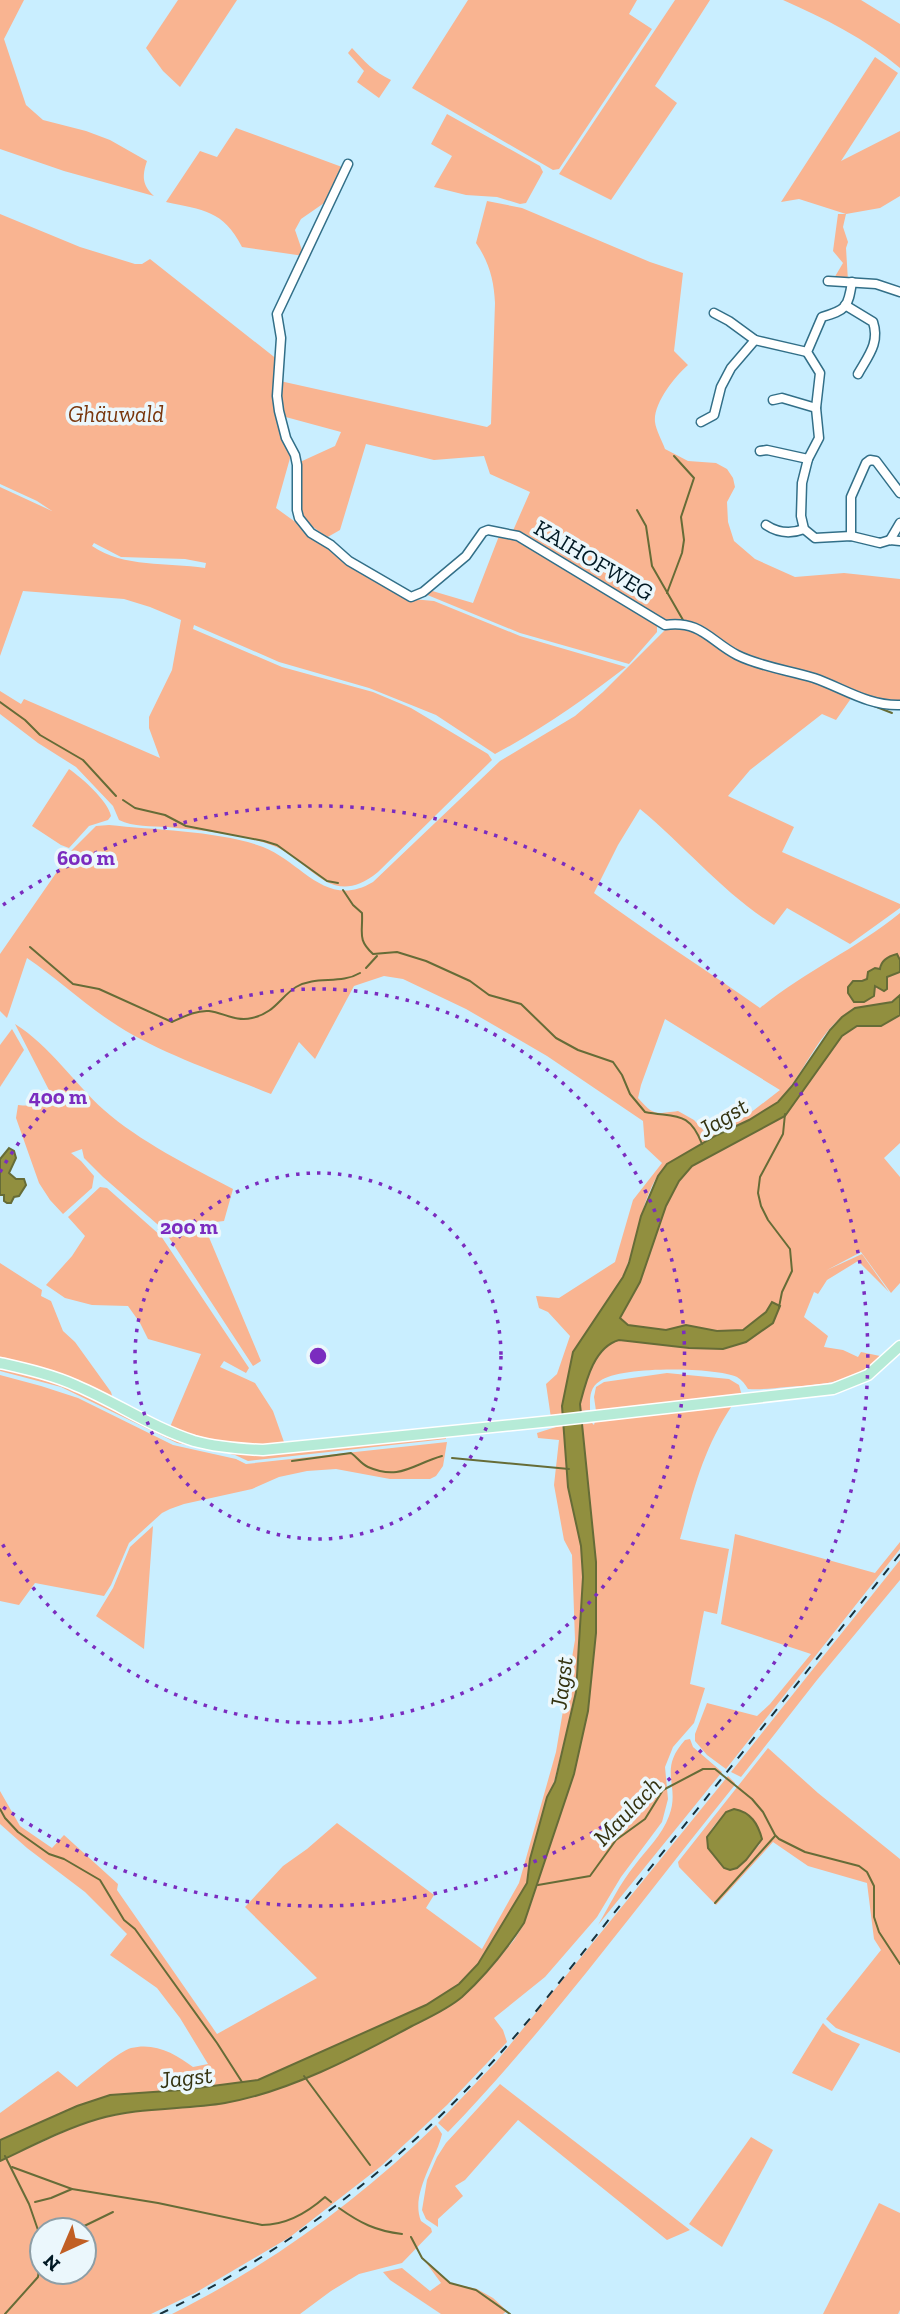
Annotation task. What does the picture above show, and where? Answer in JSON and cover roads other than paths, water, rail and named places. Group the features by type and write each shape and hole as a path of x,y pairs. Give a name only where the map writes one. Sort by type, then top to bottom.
{"main road":[{"path":"0,1363 76,1385 183,1437 238,1449 288,1448 833,1389 861,1379 900,1346"}],"street":[{"name":"KAIHOFWEG","path":"348,164 277,314 281,338 277,396 286,438 298,465 297,510 304,526 349,561 411,597 423,593 466,556 488,530 518,536 665,625 684,624 712,636 734,654 757,664 816,679 881,705 900,705"},
{"path":"828,281 876,284 900,292"},
{"path":"807,352 822,317 841,311 845,305 852,282"},
{"path":"845,305 873,321 877,334 859,374"},
{"path":"714,313 729,320 755,340 807,352 820,373 816,408 819,438 808,459 802,483 804,529 815,538 851,536 880,543 899,533"},
{"path":"701,422 715,415 721,387 731,368 755,340"},
{"path":"773,400 782,398 816,408"},
{"path":"760,450 808,459"},
{"path":"851,536 850,497 866,463 870,460 876,461 900,493"},
{"path":"766,526 774,531 795,533 804,529"}],"waterway":[{"path":"667,593 682,553 684,540 681,517 694,478 674,456"},
{"path":"637,510 646,526 652,566 683,620"},
{"path":"0,702 40,735 83,760 116,796"},
{"path":"869,704 892,713"},
{"path":"123,800 135,808 165,815 186,826 277,845 327,881 338,883"},
{"name":"Jagst","path":"343,890 362,913 363,940 373,954 397,952 426,961 470,981 489,995 521,1004 556,1038 578,1050 613,1062 630,1094 645,1112 686,1121 697,1133 702,1144"},
{"path":"30,947 73,984 99,989 172,1022 204,1011 241,1019 260,1016 304,983 344,979 360,973"},
{"path":"366,968 377,956"},
{"path":"779,1307 782,1292 792,1271 790,1249 768,1220 758,1193 760,1177 783,1134 785,1114"},
{"path":"292,1461 351,1453 368,1467 379,1471 398,1472 442,1456"},
{"path":"452,1458 569,1469"},
{"name":"Maulach","path":"538,1885 590,1876 616,1840 645,1819 663,1790 703,1769 715,1769 752,1799 779,1839 805,1852 859,1866 867,1872 874,1886 874,1917 879,1932 900,1964"},
{"path":"0,1809 18,1832 49,1854 64,1859 100,1880 124,1920 135,1929 242,2082"},
{"path":"715,1903 775,1836"},
{"path":"304,2076 370,2165"},
{"path":"5,2156 29,2204 38,2230 40,2261 38,2277 5,2314"},
{"path":"12,2167 72,2189 35,2202"},
{"path":"72,2189 158,2203 262,2225 296,2217 325,2197 331,2202"},
{"path":"339,2208 369,2226 402,2234"},
{"path":"98,2219 113,2212"},
{"path":"411,2237 422,2258 450,2283 476,2290 510,2314"}],"railway":[{"path":"160,2314 245,2267 325,2214 400,2153 470,2086 555,1988 900,1554"}],"park label":[{"name":"Ghäuwald","path":"116,414"}]}
